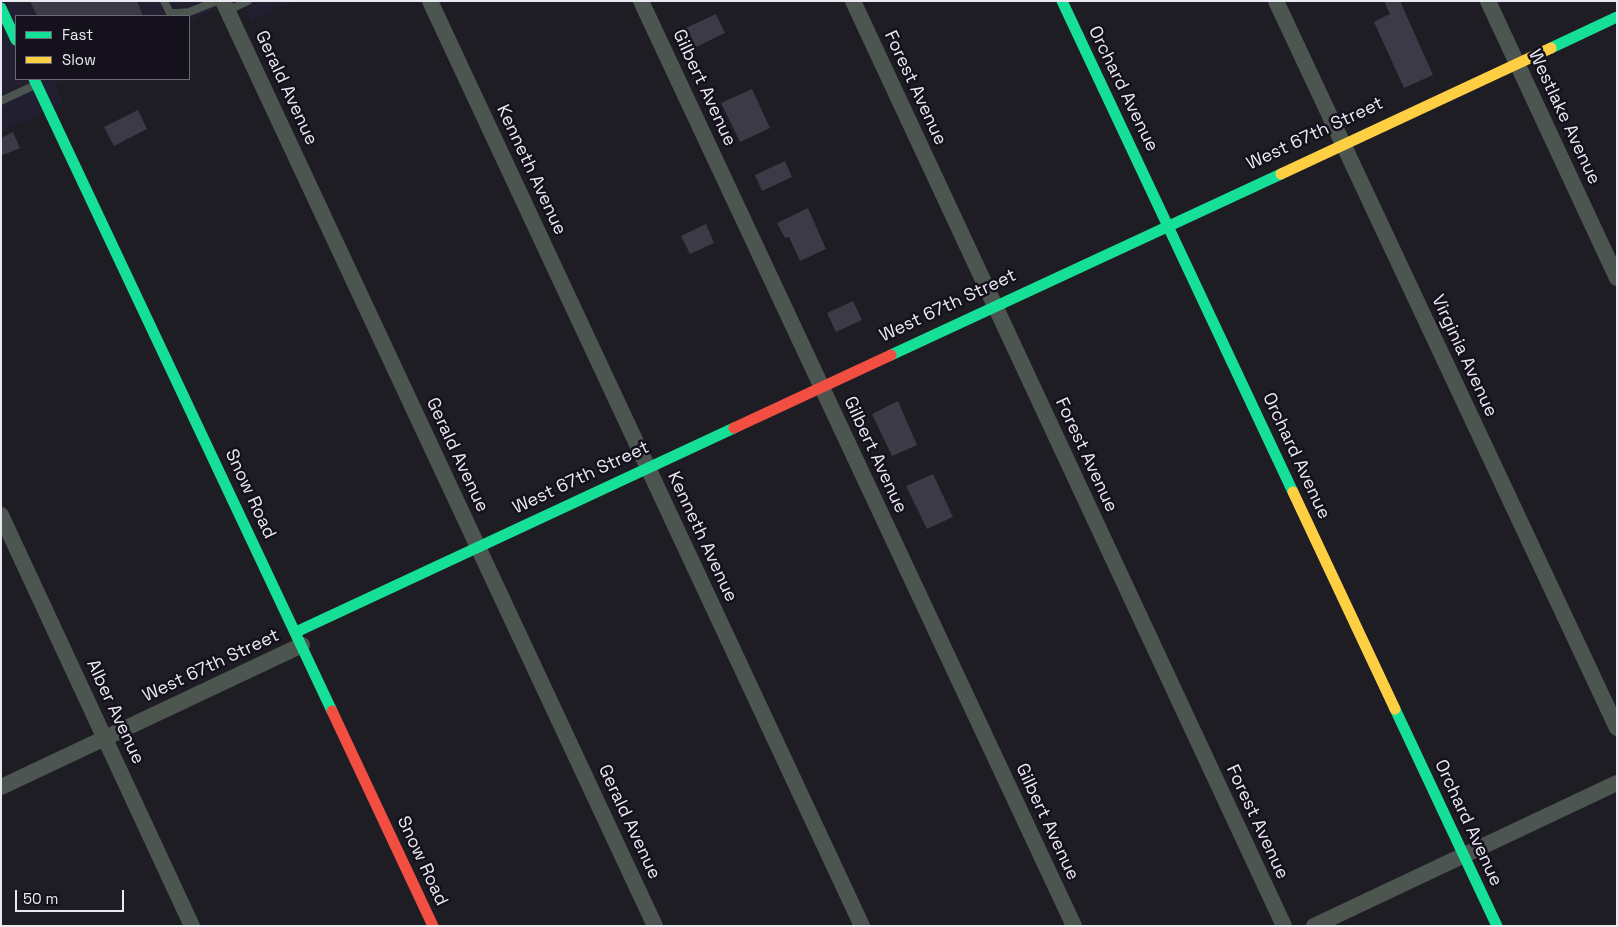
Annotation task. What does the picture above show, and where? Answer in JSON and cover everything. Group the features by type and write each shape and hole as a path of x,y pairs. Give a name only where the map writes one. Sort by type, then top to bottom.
{"street":[{"name":"Kenneth Avenue","path":"430,1 862,926"},
{"name":"Gilbert Avenue","path":"641,1 820,387 1074,926"},
{"name":"Forest Avenue","path":"853,1 1284,926"},
{"name":"Orchard Avenue","path":"1062,1 1497,926"},
{"name":"Virginia Avenue","path":"1276,1 1617,728"},
{"name":"Westlake Avenue","path":"1488,1 1617,278"},
{"name":"Gerald Avenue","path":"223,4 656,926"},
{"path":"1,8 12,37"},
{"name":"West 67th Street","path":"1,787 104,738 478,547 995,307 1342,143 1617,17"},
{"name":"Snow Road","path":"35,81 433,926"},
{"name":"Alber Avenue","path":"1,515 192,926"},
{"path":"1314,926 1617,783"}],"lane":[{"path":"164,1 170,13 189,12 223,4 248,1"},
{"path":"1,101 35,81"}],"shaded area":[{"path":"1,1 227,1 228,3 190,22 190,15 15,15 15,80 64,80 55,84 63,103 1,132"},
{"path":"242,1 293,1 251,21"}],"building":[{"path":"30,1 137,1 143,15 37,15"},
{"path":"1384,1 1400,1 1433,75 1404,88 1374,22 1390,14"},
{"path":"716,14 725,33 696,47 686,28"},
{"path":"752,89 770,128 740,142 721,103"},
{"path":"138,110 147,129 114,146 104,127"},
{"path":"13,132 20,148 1,156 1,138"},
{"path":"785,161 792,177 762,191 755,175"},
{"path":"808,208 826,249 800,261 789,237 785,238 777,223"},
{"path":"706,224 714,243 690,254 681,236"},
{"path":"853,301 862,320 836,332 827,313"},
{"path":"898,401 917,445 892,456 872,414"},
{"path":"933,474 953,517 927,529 906,486"}],"traffic: fast":[{"path":"1062,1 1293,492"},
{"path":"1,8 15,38"},
{"path":"1551,48 1617,17"},
{"path":"34,80 332,711"},
{"path":"891,355 1281,174"},
{"path":"296,632 734,428"},
{"path":"1395,709 1497,926"}],"traffic: slow":[{"path":"1281,174 1551,48"},
{"path":"1293,492 1395,709"}],"traffic: jam":[{"path":"734,428 891,355"},
{"path":"332,711 433,926"}]}
